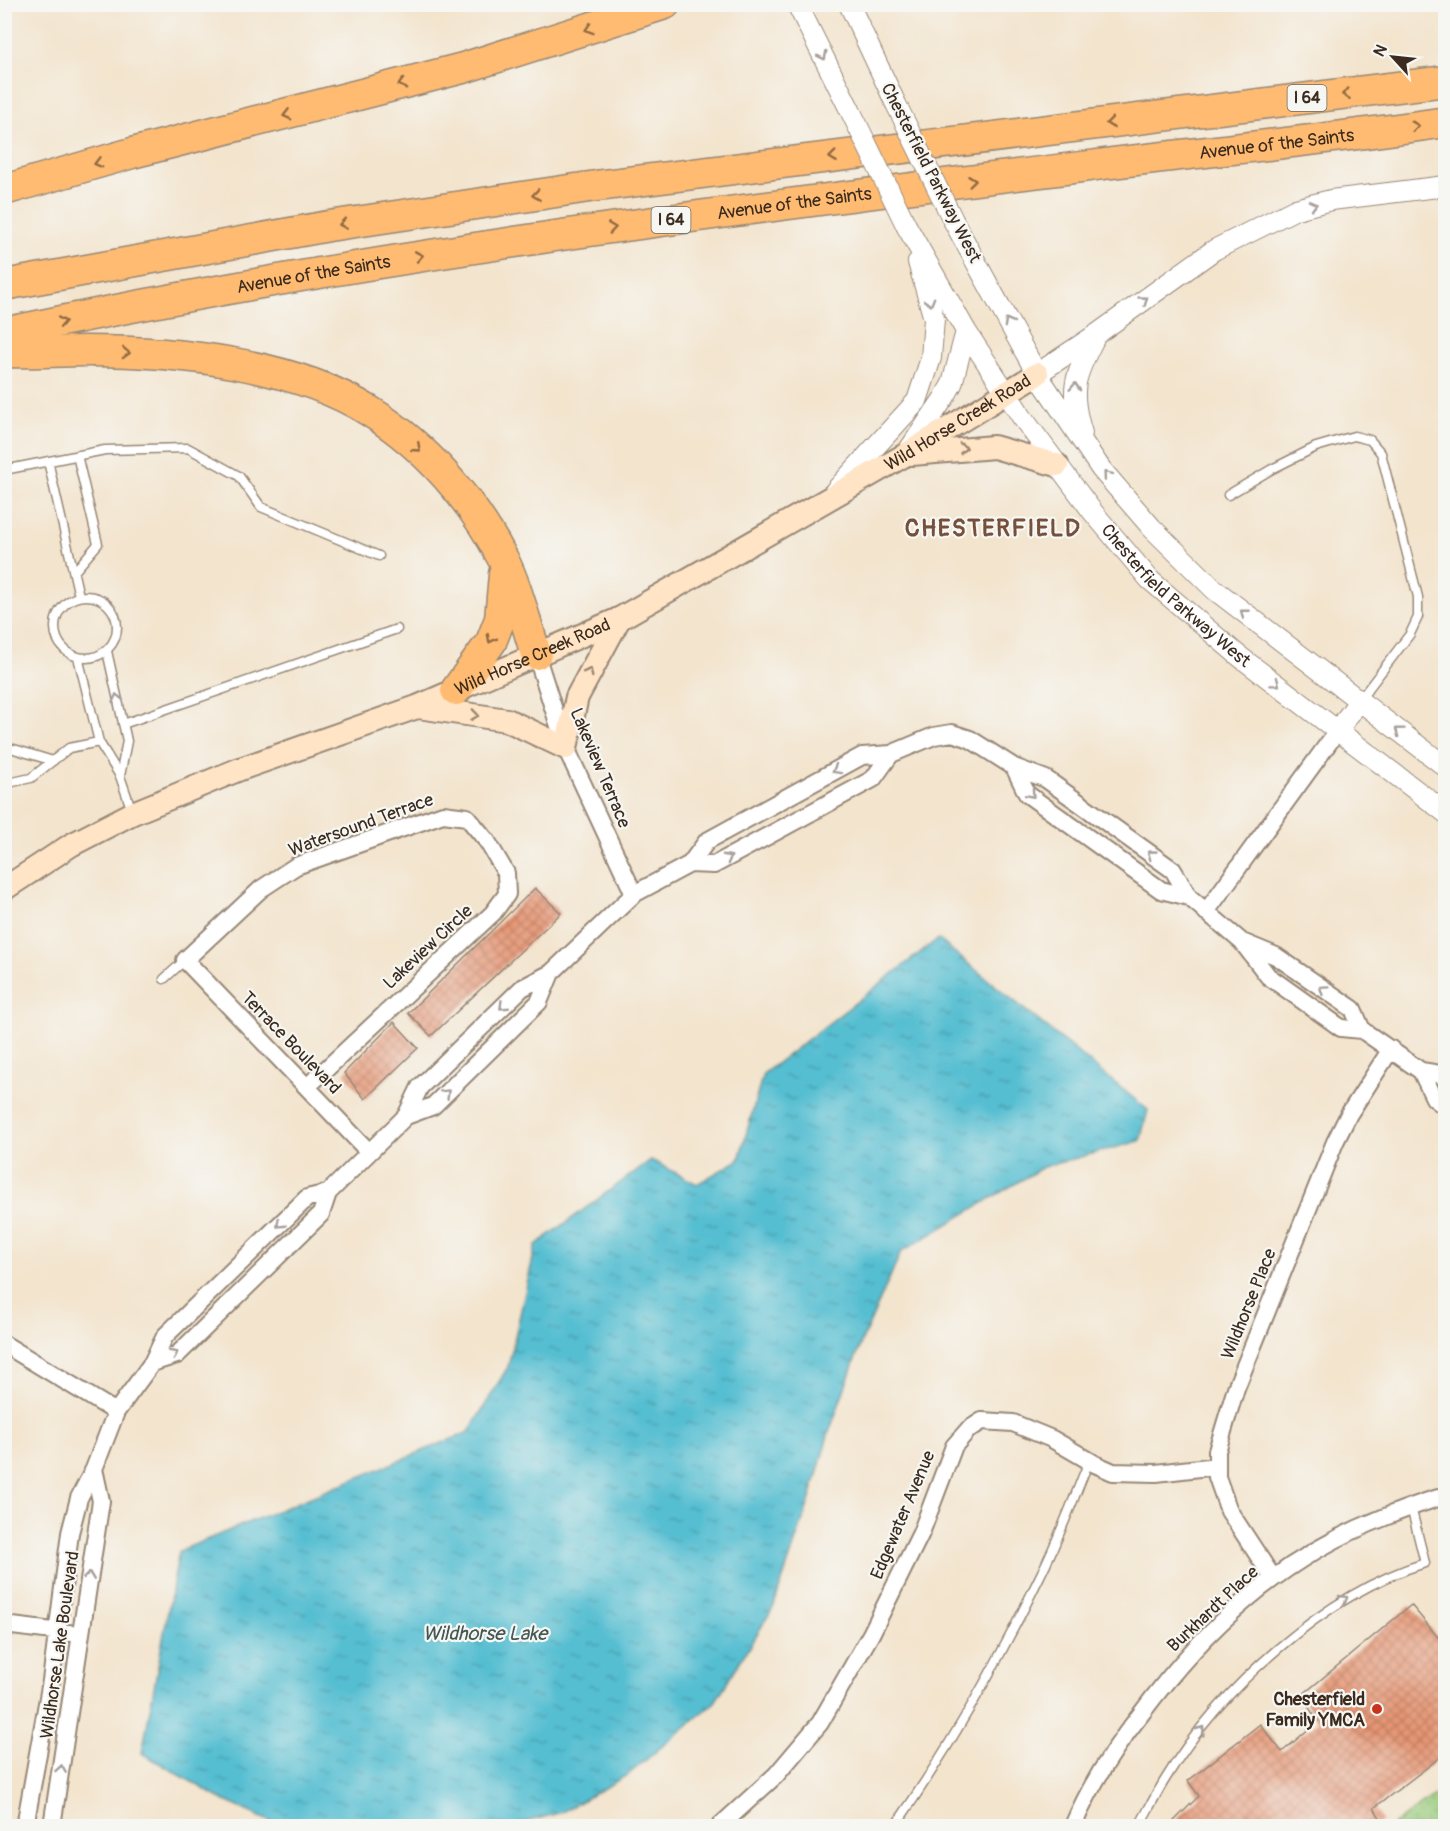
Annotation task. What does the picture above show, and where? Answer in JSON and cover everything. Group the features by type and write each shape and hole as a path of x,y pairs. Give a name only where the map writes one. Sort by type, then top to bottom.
{"highway":[{"path":"4,190 132,153 463,68 665,4"},
{"name":"I 64","path":"4,285 329,226 596,186 1446,81"},
{"name":"Avenue of the Saints","path":"4,333 170,300 426,255 726,212 1446,122"},
{"path":"4,352 141,353 264,369 307,381 371,412 422,453 468,502 485,526 504,562 536,654"},
{"path":"456,690 491,642 500,619 504,562"}],"main road":[{"name":"Wild Horse Creek Road","path":"4,889 71,845 133,813 240,769 417,707 619,619 905,455 1036,374"},
{"path":"905,455 994,447 1057,465"},
{"path":"417,707 507,720 566,748 577,697 619,619"}],"street":[{"name":"Chesterfield Parkway West","path":"797,4 916,245 966,331 1005,392 1092,511 1158,589 1239,656 1446,813"},
{"name":"Chesterfield Parkway West","path":"849,4 954,222 1036,374 1101,469 1152,528 1215,590 1446,767"},
{"path":"1036,374 1097,334 1214,250 1296,210 1331,200 1446,186"},
{"path":"828,499 917,402 931,358 934,319 918,264 916,245"},
{"path":"905,455 952,384 966,331"},
{"path":"1085,444 1076,414 1074,384 1079,366 1097,334"},
{"name":"Lakeview Terrace","path":"536,654 566,748 634,894"},
{"path":"1206,912 1359,701"},
{"name":"Wildhorse Lake Boulevard","path":"25,1827 58,1632 70,1533 79,1498 94,1469 116,1412 152,1363 165,1336 307,1198 328,1193 406,1116 420,1087 522,988 551,973 634,894 690,864 707,841 862,756 891,754 934,736 952,733 970,739 1014,767 1046,779 1173,870 1189,897 1242,942 1276,956 1353,1009 1362,1030 1421,1071 1440,1074 1446,1079"},
{"name":"Wildhorse Lake Boulevard","path":"690,864 714,865 873,779 891,754"},
{"name":"Wildhorse Lake Boulevard","path":"1014,767 1028,794 1161,890 1189,897"},
{"name":"Watersound Terrace","path":"185,960 261,889 296,866 443,814 467,817"},
{"name":"Lakeview Circle","path":"307,1088 493,913 507,894 506,873 487,841 467,817"},
{"name":"Terrace Boulevard","path":"185,960 369,1152"},
{"name":"Wildhorse Lake Boulevard","path":"406,1116 433,1106 539,1002 551,973"},
{"name":"Wildhorse Place","path":"1274,1578 1229,1511 1217,1477 1216,1451 1236,1388 1335,1142 1349,1114 1391,1049"},
{"name":"Wildhorse Lake Boulevard","path":"1421,1071 1434,1098 1446,1107"},
{"path":"4,1344 116,1412"},
{"name":"Edgewater Avenue","path":"720,1827 776,1775 820,1722 871,1634 921,1533 954,1446 968,1430 982,1421 1013,1423 1052,1439 1113,1472 1156,1473 1217,1466"},
{"name":"Wildhorse Lake Boulevard","path":"52,1827 101,1501 94,1469"},
{"name":"Burkhardt Place","path":"1073,1827 1115,1748 1163,1683 1210,1632 1252,1593 1302,1558 1354,1529 1411,1507 1446,1497"},
{"path":"4,1625 81,1635"}],"lane":[{"path":"1228,495 1316,447 1354,436 1370,441 1381,453 1418,597 1418,617 1410,634 1359,701"},
{"path":"4,470 105,450 188,448 238,476 261,507 379,556"},
{"path":"74,572 98,544 77,455"},
{"path":"48,461 79,596"},
{"path":"89,595 100,598 114,612 117,633 113,643 106,651 98,656 78,657 68,653 60,646 54,626 61,607 69,600 89,595"},
{"path":"123,724 397,629"},
{"path":"106,651 127,741 120,776"},
{"path":"78,657 99,742 120,776 133,813"},
{"path":"4,784 31,778 69,748 99,742"},
{"path":"14,749 53,761"},
{"name":"Watersound Terrace","path":"164,979 185,960"},
{"path":"895,1827 920,1791 974,1702 1042,1573 1089,1461"},
{"path":"1139,1827 1166,1777 1214,1714 1275,1651 1339,1602 1395,1572 1425,1563 1411,1507"}],"green space":[{"path":"1445,1789 1445,1826 1391,1826"}],"water":[{"name":"Wildhorse Lake","path":"938,939 1148,1110 1140,1141 1043,1167 901,1252 861,1343 828,1435 811,1496 773,1608 715,1702 629,1774 562,1812 512,1826 280,1826 223,1800 142,1753 179,1551 469,1432 508,1367 536,1245 651,1160 697,1184 739,1160 763,1074"}],"building":[{"path":"535,888 561,913 431,1036 408,1013"},
{"path":"394,1022 418,1048 365,1099 344,1073"},
{"name":"Chesterfield Family YMCA","path":"1411,1605 1442,1642 1446,1639 1446,1753 1374,1808 1382,1821 1375,1826 1169,1826 1199,1796 1188,1781 1260,1724 1282,1752 1318,1721 1301,1696"}],"place":[{"name":"Chesterfield Family YMCA","path":"1377,1709"}],"district":[{"name":"CHESTERFIELD","path":"993,528"}]}
